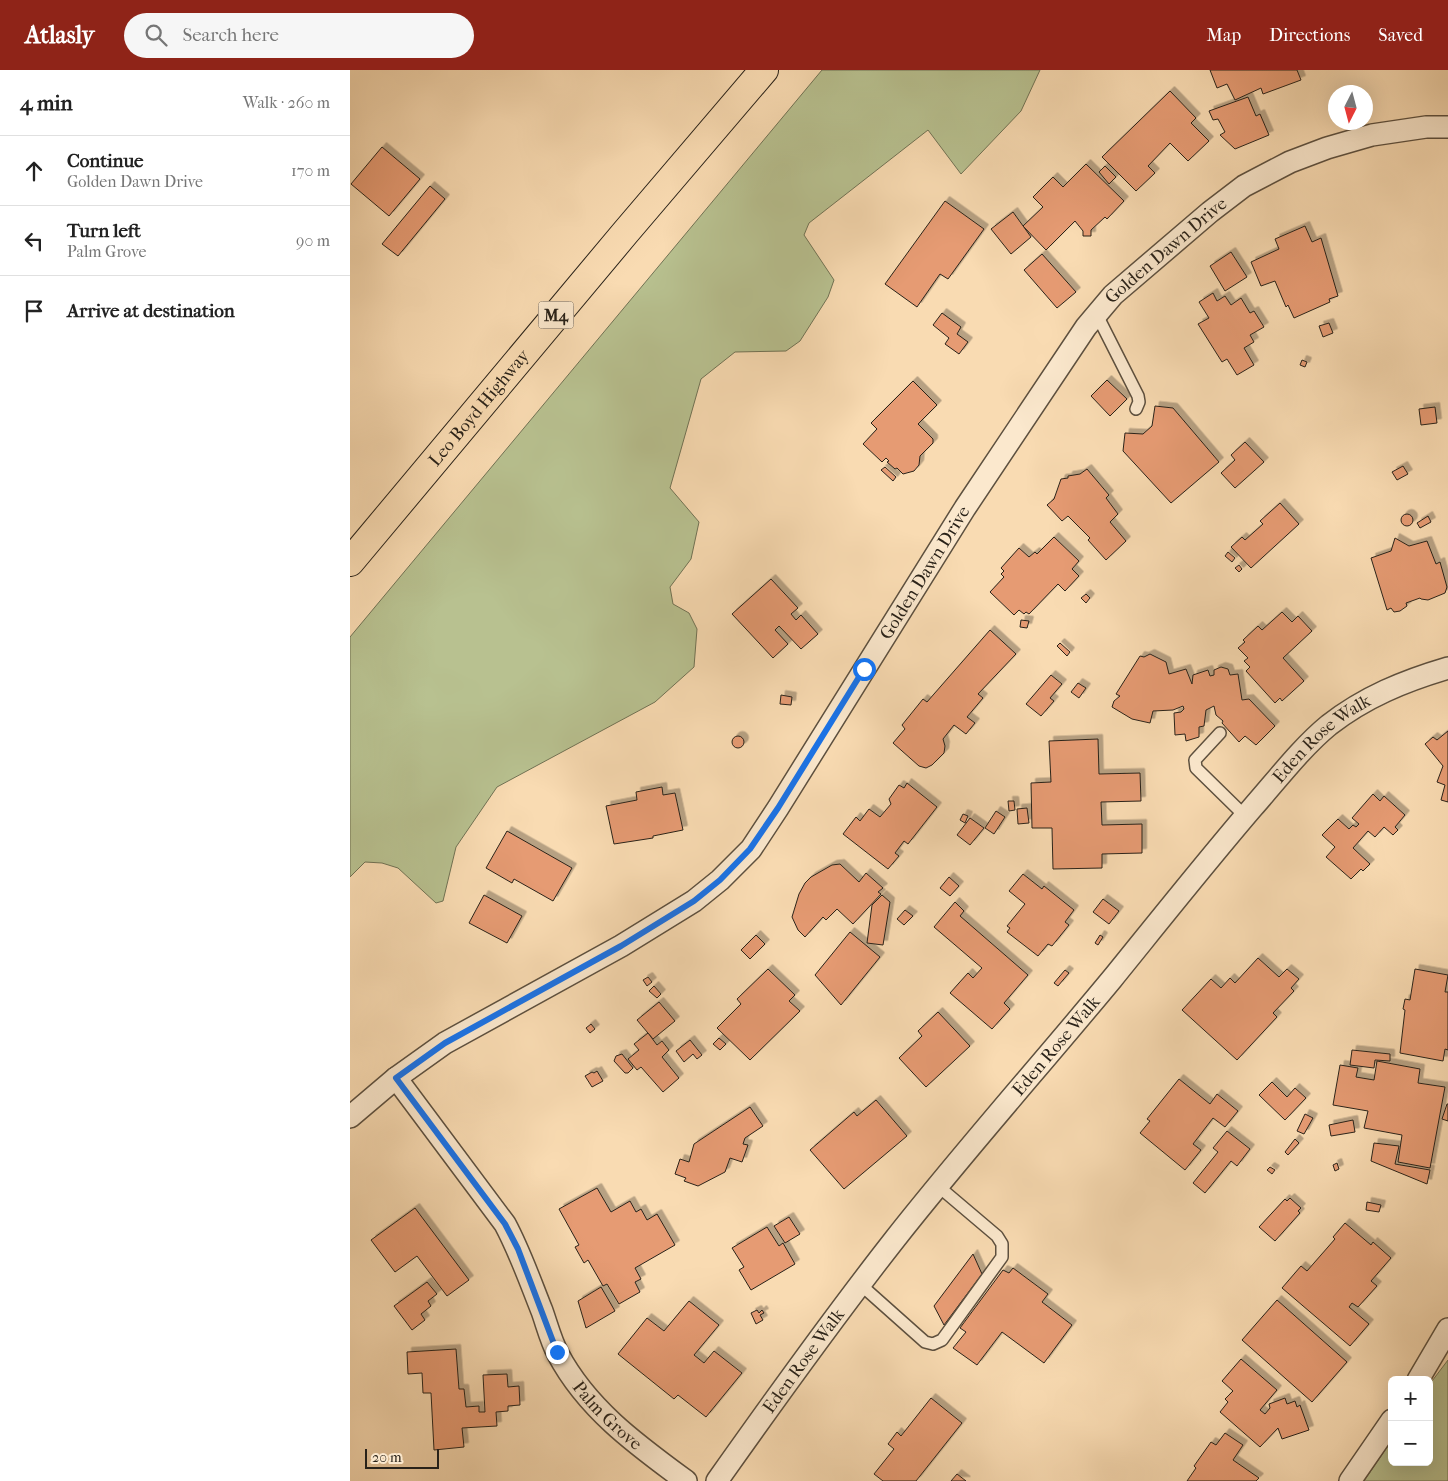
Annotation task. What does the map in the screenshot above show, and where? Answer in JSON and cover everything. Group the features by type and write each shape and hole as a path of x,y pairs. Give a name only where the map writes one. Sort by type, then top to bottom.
{"main road":[{"name":"Leo Boyd Highway","path":"350,562 764,70"}],"street":[{"name":"Golden Dawn Drive","path":"350,1117 396,1078 445,1043 621,946 694,901 720,880 750,849 778,808 965,508 1086,327 1113,296 1210,212 1244,186 1290,162 1327,148 1372,135 1426,127 1448,127"},
{"name":"Eden Rose Walk","path":"717,1481 861,1285 938,1186 1289,765 1327,726 1368,698 1408,680 1448,668"},
{"name":"Palm Grove","path":"396,1078 505,1224 518,1249 557,1352 573,1380 595,1406 622,1432 686,1481"},
{"path":"1420,1376 1448,1329"},
{"path":"1350,1481 1391,1421"}],"lane":[{"path":"1097,315 1138,396 1136,409"},
{"path":"1220,733 1195,760 1196,768 1245,816"},
{"path":"861,1285 925,1342 933,1344 942,1340 1002,1257 1002,1244 997,1236 938,1186"}],"green space":[{"path":"822,70 1040,70 1021,111 961,174 928,130 809,223 804,235 834,280 828,297 800,341 786,351 735,352 701,379 670,488 699,522 691,559 670,587 673,604 689,613 697,629 694,667 655,702 497,787 456,847 443,901 436,903 398,868 382,863 365,862 350,877 350,637"},
{"path":"1448,1360 1448,1481 1364,1481 1388,1446 1388,1466 1433,1466 1433,1380"}],"building":[{"path":"1210,70 1297,70 1301,80 1263,94 1261,88 1235,100 1227,84 1217,88"},
{"path":"1170,91 1196,118 1191,123 1209,141 1188,161 1170,143 1148,166 1155,173 1136,191 1102,157"},
{"path":"1248,97 1256,116 1260,114 1269,135 1235,149 1220,135 1225,132 1218,119 1213,120 1209,111"},
{"path":"382,147 420,179 389,216 351,184"},
{"path":"1086,164 1124,201 1107,219 1105,217 1091,230 1091,236 1083,236 1083,231 1075,221 1046,250 1023,226 1043,207 1033,197 1053,177 1063,187"},
{"path":"1105,166 1116,177 1109,184 1099,172"},
{"path":"430,186 445,199 398,256 382,244"},
{"path":"945,201 984,229 948,279 940,274 917,307 885,284"},
{"path":"1013,212 1031,237 1011,254 991,229"},
{"path":"1305,226 1312,242 1321,238 1338,296 1329,299 1330,302 1294,318 1288,305 1286,307 1275,281 1261,286 1251,262 1279,249 1275,239"},
{"path":"1231,252 1247,277 1225,291 1210,266"},
{"path":"1042,254 1076,292 1057,308 1024,270"},
{"path":"1213,293 1217,301 1225,296 1231,305 1241,298 1250,313 1254,311 1264,327 1250,335 1254,342 1244,348 1254,365 1237,375 1227,359 1222,362 1198,324 1209,318 1199,302"},
{"path":"942,313 961,327 957,334 968,342 959,354 945,344 949,338 933,325"},
{"path":"1329,323 1333,333 1323,337 1319,326"},
{"path":"1302,360 1307,362 1305,367 1300,365"},
{"path":"1107,380 1127,399 1110,416 1091,396"},
{"path":"913,381 937,405 918,424 933,439 933,443 920,456 919,465 914,471 903,474 887,462 889,461 886,458 882,462 863,444 877,429 871,423"},
{"path":"1155,406 1173,408 1219,462 1171,503 1123,451 1125,433 1143,434 1152,426"},
{"path":"1435,407 1437,423 1421,425 1419,409"},
{"path":"1245,442 1264,462 1235,488 1221,473 1235,460 1231,455"},
{"path":"1403,466 1408,474 1397,480 1392,472"},
{"path":"885,467 896,477 893,481 881,470"},
{"path":"1087,469 1109,495 1106,498 1118,514 1110,522 1126,541 1106,560 1088,540 1090,538 1068,516 1062,521 1047,505 1054,499 1061,479 1080,474"},
{"path":"1280,503 1299,524 1251,568 1231,547 1242,537 1245,540 1263,524 1260,521"},
{"path":"1405,514 1409,514 1413,520 1409,526 1405,526 1401,522 1401,518"},
{"path":"1428,516 1431,522 1420,528 1417,523"},
{"path":"1054,537 1079,561 1072,569 1079,576 1065,591 1058,584 1029,614 1026,612 1024,614 1019,610 1014,615 990,592 1004,577 1001,574 1004,571 1001,568 1019,548 1029,557 1035,552 1037,554"},
{"path":"1395,538 1409,546 1427,541 1436,564 1440,562 1447,587 1445,593 1428,600 1420,598 1406,603 1407,606 1400,611 1394,612 1391,608 1387,610 1371,558 1391,551"},
{"path":"1228,552 1235,558 1232,562 1225,556"},
{"path":"1239,565 1242,569 1239,572 1235,568"},
{"path":"771,579 798,608 791,614 796,620 801,615 818,634 801,649 779,626 775,630 788,644 773,658 732,614"},
{"path":"1086,594 1090,598 1086,603 1081,598"},
{"path":"1282,612 1292,622 1298,616 1312,631 1283,658 1304,681 1282,701 1280,698 1275,703 1246,671 1250,667 1244,661 1248,658 1238,648 1245,642 1243,640 1258,626 1262,630"},
{"path":"1021,620 1029,621 1027,628 1020,627"},
{"path":"990,630 1016,654 978,694 983,698 967,717 975,723 966,734 954,725 943,739 944,753 932,765 926,768 919,766 893,743 905,729 902,725 923,699 927,702"},
{"path":"1060,643 1070,652 1067,656 1057,646"},
{"path":"1150,654 1166,662 1169,674 1186,669 1192,684 1193,675 1208,670 1210,676 1214,675 1214,670 1221,667 1228,669 1230,675 1238,674 1242,700 1249,699 1275,726 1256,745 1245,736 1239,742 1216,715 1214,706 1206,710 1204,726 1199,727 1199,737 1186,741 1185,734 1175,735 1174,713 1181,712 1184,709 1183,706 1173,710 1153,711 1150,723 1132,719 1112,707 1114,701 1120,696 1116,694 1140,656 1144,657"},
{"path":"1051,675 1062,684 1050,698 1054,701 1041,716 1026,704"},
{"path":"1078,683 1086,688 1079,698 1071,692"},
{"path":"781,695 792,697 791,705 780,704"},
{"path":"1448,731 1448,802 1441,800 1445,785 1437,782 1443,766 1425,744 1433,737 1437,740"},
{"path":"736,736 740,736 744,742 740,748 736,748 732,744 732,740"},
{"path":"1098,739 1099,774 1140,773 1141,801 1101,802 1102,825 1142,824 1142,853 1102,854 1102,868 1053,869 1052,828 1032,828 1031,783 1051,782 1049,741"},
{"path":"907,783 937,807 908,844 904,841 895,853 899,856 888,869 843,834 856,817 860,821 869,809 880,817 891,804 889,799 899,785 904,788"},
{"path":"662,787 663,795 675,793 683,830 653,836 653,838 614,844 606,806 637,800 636,792"},
{"path":"1373,794 1380,801 1384,796 1405,815 1395,827 1398,830 1393,835 1384,827 1375,837 1368,831 1353,848 1370,864 1363,871 1361,869 1351,879 1326,857 1335,847 1322,835 1338,819 1349,829 1353,825 1356,827 1359,824 1352,818"},
{"path":"1008,801 1014,801 1015,810 1009,811"},
{"path":"1027,808 1029,823 1018,824 1017,809"},
{"path":"996,811 1005,817 994,834 985,828"},
{"path":"963,814 968,816 965,823 960,820"},
{"path":"970,818 984,828 970,845 957,835"},
{"path":"507,831 572,868 553,901 514,879 512,883 486,868"},
{"path":"840,864 859,882 866,873 883,888 878,892 881,894 853,924 837,909 826,920 823,917 805,937 798,930 792,917 799,894 811,877 832,865"},
{"path":"1023,874 1042,889 1044,886 1074,910 1065,922 1069,925 1052,946 1048,944 1038,956 1007,932 1010,928 1007,926 1025,904 1009,891"},
{"path":"949,877 959,886 950,896 940,888"},
{"path":"484,895 522,916 507,943 469,923"},
{"path":"882,895 890,902 883,945 867,943 872,905"},
{"path":"1103,899 1119,911 1109,924 1093,912"},
{"path":"955,902 964,911 960,916 1028,975 1004,1003 1010,1009 992,1029 950,993 968,973 973,978 982,968 934,927"},
{"path":"905,910 913,916 904,925 897,919"},
{"path":"850,932 880,957 841,1005 815,975"},
{"path":"756,935 765,944 750,959 741,950"},
{"path":"1100,935 1103,937 1098,945 1095,943"},
{"path":"1258,958 1279,977 1287,969 1299,979 1291,988 1294,991 1273,1013 1277,1017 1237,1060 1182,1010 1211,979 1221,988 1230,978 1235,983"},
{"path":"768,969 795,995 789,1001 800,1011 750,1060 717,1028 741,1004 737,999"},
{"path":"1415,969 1448,975 1445,992 1448,992 1448,1050 1445,1049 1443,1061 1400,1053 1405,1010 1403,1009 1405,999 1410,1000"},
{"path":"1065,970 1069,973 1058,986 1054,983"},
{"path":"648,977 652,982 647,986 643,980"},
{"path":"654,986 661,994 657,998 649,991"},
{"path":"659,1002 675,1021 653,1039 637,1020"},
{"path":"938,1012 970,1046 926,1087 899,1058 922,1036 918,1031"},
{"path":"591,1024 595,1029 590,1033 586,1028"},
{"path":"648,1033 657,1045 662,1041 669,1050 662,1057 679,1078 663,1092 641,1067 637,1070 628,1059 639,1050 634,1044"},
{"path":"719,1038 726,1044 720,1050 713,1044"},
{"path":"690,1040 702,1055 697,1059 693,1054 684,1062 676,1051"},
{"path":"1352,1050 1390,1054 1390,1061 1375,1060 1374,1068 1350,1065"},
{"path":"622,1054 633,1068 628,1073 625,1073 614,1061 616,1056"},
{"path":"1377,1061 1420,1069 1418,1083 1445,1087 1430,1168 1398,1162 1402,1135 1364,1128 1368,1111 1333,1105 1340,1065 1358,1068 1356,1077 1374,1080"},
{"path":"597,1071 603,1081 592,1087 585,1076"},
{"path":"1179,1079 1210,1104 1217,1094 1238,1111 1225,1127 1213,1118 1193,1144 1201,1150 1185,1170 1140,1133 1150,1121 1147,1119"},
{"path":"1272,1082 1287,1097 1295,1088 1306,1098 1285,1120 1259,1095"},
{"path":"876,1100 907,1136 844,1189 810,1150 854,1112 857,1116"},
{"path":"1448,1104 1448,1121 1442,1119"},
{"path":"750,1107 763,1126 745,1138 743,1144 748,1145 742,1162 730,1158 725,1172 698,1186 684,1181 686,1178 675,1174 680,1159 689,1162 694,1144"},
{"path":"1305,1114 1313,1118 1304,1134 1297,1131"},
{"path":"1353,1120 1355,1132 1331,1136 1329,1125"},
{"path":"1227,1131 1250,1149 1237,1166 1231,1161 1205,1193 1193,1183 1218,1152 1213,1148"},
{"path":"1295,1139 1299,1143 1288,1155 1285,1152"},
{"path":"1374,1143 1399,1146 1395,1164 1430,1170 1427,1184 1371,1161"},
{"path":"1337,1163 1339,1169 1335,1171 1333,1165"},
{"path":"1270,1167 1275,1170 1272,1174 1267,1170"},
{"path":"597,1188 611,1212 630,1201 636,1212 641,1209 647,1220 657,1214 675,1245 635,1268 641,1279 635,1282 640,1292 619,1304 607,1284 603,1286 588,1260 584,1263 575,1247 579,1245 559,1209"},
{"path":"1290,1198 1301,1208 1298,1211 1300,1213 1275,1241 1259,1227 1285,1199 1287,1201"},
{"path":"1367,1202 1381,1205 1379,1212 1366,1210"},
{"path":"415,1208 469,1280 447,1296 417,1256 395,1272 371,1240"},
{"path":"789,1217 800,1234 785,1243 774,1226"},
{"path":"1345,1223 1371,1245 1373,1242 1391,1258 1371,1281 1377,1286 1358,1307 1352,1303 1349,1307 1369,1324 1350,1346 1282,1288 1301,1266 1307,1271 1335,1239 1333,1237"},
{"path":"767,1227 779,1246 783,1243 795,1264 751,1290 739,1270 744,1267 732,1248"},
{"path":"973,1254 982,1274 944,1325 934,1306"},
{"path":"1013,1268 1048,1294 1042,1302 1072,1325 1044,1363 1002,1332 977,1365 953,1348 966,1332 960,1328 1003,1270 1009,1273"},
{"path":"427,1282 437,1294 428,1301 431,1306 421,1314 425,1320 412,1330 394,1306"},
{"path":"601,1287 615,1311 586,1328 578,1301"},
{"path":"1277,1300 1347,1362 1312,1402 1242,1340"},
{"path":"689,1301 719,1325 694,1355 704,1363 714,1351 742,1373 706,1417 678,1395 674,1399 618,1354 647,1318 664,1331"},
{"path":"757,1310 759,1313 762,1310 764,1313 760,1315 763,1320 756,1324 751,1313"},
{"path":"456,1349 459,1389 464,1389 466,1407 479,1406 479,1412 485,1412 483,1375 507,1374 508,1387 519,1386 520,1405 508,1406 508,1411 496,1412 497,1426 462,1428 464,1447 434,1450 431,1393 423,1393 422,1373 408,1374 407,1352"},
{"path":"1241,1359 1277,1390 1260,1410 1265,1414 1270,1408 1269,1404 1285,1398 1287,1404 1295,1401 1297,1407 1300,1405 1309,1430 1282,1439 1278,1428 1260,1447 1220,1412 1228,1402 1225,1399 1233,1391 1222,1381"},
{"path":"931,1398 962,1423 916,1481 883,1481 874,1474 894,1449 888,1444 897,1432 901,1436"},
{"path":"1225,1433 1243,1445 1233,1460 1259,1478 1256,1481 1187,1481 1196,1468 1194,1466 1211,1442 1216,1445"},
{"path":"957,1474 966,1481 951,1481"}],"route":[{"path":"557,1352 518,1249 505,1224 396,1078 445,1043 621,946 694,901 720,880 750,849 778,808 864,669"}]}
